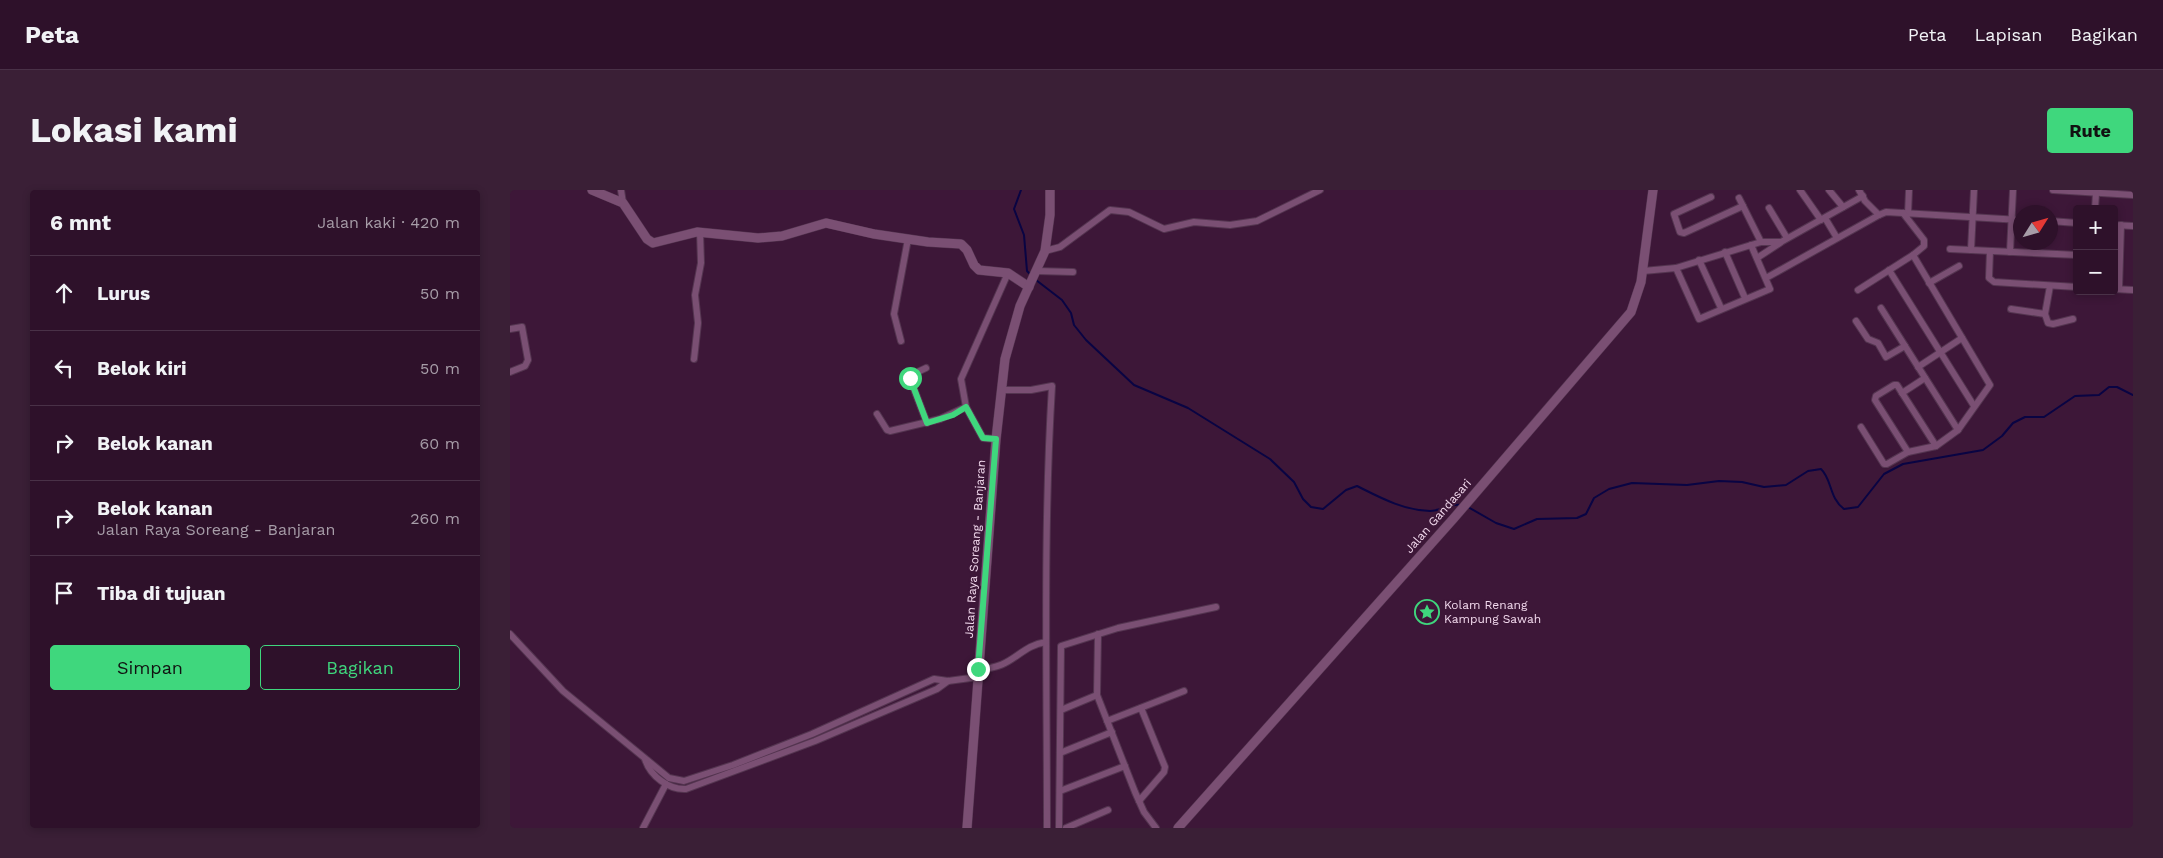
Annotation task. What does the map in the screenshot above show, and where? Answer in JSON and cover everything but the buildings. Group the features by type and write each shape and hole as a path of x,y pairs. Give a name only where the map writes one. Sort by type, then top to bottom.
{"street":[{"path":"592,190 623,203"},
{"path":"621,190 623,203 649,242 659,243 692,232 758,238 782,236 824,223 908,239 961,244 967,250 974,265 979,270 1008,273 1030,285"},
{"name":"Jalan Raya Soreang - Banjaran","path":"967,828 1001,390 1011,334 1045,251 1050,215 1050,190"},
{"name":"Jalan Gandasari","path":"1178,828 1454,518 1631,312 1638,294 1643,271 1653,190"},
{"path":"1800,190 1837,238"},
{"path":"1829,190 1843,207"},
{"path":"1858,290 1912,256 1924,246 1924,240 1906,213 1909,190"},
{"path":"1971,250 1974,190"},
{"path":"2010,252 2013,190"},
{"path":"2053,190 2133,195"},
{"path":"1045,251 1057,248 1098,217 1113,210 1129,212 1164,229 1194,222 1230,224 1257,221 1316,191"},
{"path":"1757,258 1781,242 1843,207 1861,193 1865,201 1878,215"},
{"path":"2095,205 2096,193"},
{"path":"1711,197 1674,214 1680,232 1684,233 1744,206"},
{"path":"1739,198 1761,242"},
{"path":"1769,208 1788,238"},
{"path":"1766,278 1886,212 2012,219"},
{"path":"2058,222 2073,223"},
{"path":"2118,225 2133,226"},
{"path":"694,358 698,323 695,295 701,263 700,232"},
{"path":"902,341 894,314 908,239"},
{"path":"1643,271 1676,268 1761,242 1781,242"},
{"path":"1676,268 1698,319 1770,289 1751,245"},
{"path":"1950,249 2073,255"},
{"path":"1990,251 1989,275 1992,281 2073,287"},
{"path":"1725,252 1745,298"},
{"path":"1861,427 1884,464 1908,452 1936,446 1958,430 1989,383 1912,256"},
{"path":"1699,260 1721,308"},
{"path":"1929,283 1959,266"},
{"path":"1889,270 1974,406"},
{"path":"1037,272 1073,272"},
{"path":"996,439 983,438 966,407 961,379 1008,273"},
{"path":"2050,286 2045,314 2050,324 2072,319"},
{"path":"2118,289 2133,290"},
{"path":"1881,308 1958,430"},
{"path":"2011,309 2045,314"},
{"path":"1856,321 1868,338 1878,343 1886,358 1905,346"},
{"path":"510,328 522,327 528,360 525,366 510,372"},
{"path":"1918,367 1962,338"},
{"path":"926,368 910,376 927,423"},
{"path":"1902,393 1925,378"},
{"path":"1908,452 1875,400 1876,396 1894,385 1897,385 1936,446"},
{"path":"1001,390 1031,390 1052,386 1047,470 1047,828"},
{"path":"877,414 888,431 927,423 953,415 966,407"},
{"path":"1059,828 1061,646 1098,634 1216,607"},
{"path":"510,634 563,691 669,778 679,782 734,768"},
{"path":"1098,634 1097,695 1139,801 1156,828"},
{"path":"644,757 650,769 666,784 686,790 734,768 937,689 948,681 995,668 1014,660 1028,647 1046,642"},
{"path":"807,740 934,679 948,681"},
{"path":"1107,721 1184,691"},
{"path":"1061,710 1097,695"},
{"path":"876,706 879,713"},
{"path":"1139,801 1164,772 1165,767 1141,708"},
{"path":"1060,754 1112,732"},
{"path":"1060,791 1125,766"},
{"path":"643,828 666,784"},
{"path":"1066,828 1108,810"}],"waterway":[{"path":"1021,190 1014,209 1024,235 1027,271 1031,275"},
{"path":"1036,280 1062,300 1071,313 1074,325 1086,340 1134,385 1188,408 1270,459 1294,482 1303,499 1311,507 1323,509 1346,490 1357,486 1392,503 1420,510 1434,511 1453,505 1461,505"},
{"path":"1468,507 1496,523 1514,529 1537,519 1577,518 1586,514 1594,498 1609,489 1632,483 1687,485 1719,481 1742,482 1764,487 1786,485 1808,471 1821,469 1825,473 1839,505 1844,509 1858,507 1884,474 1903,464 1983,450 2002,436 2013,423 2025,417 2044,417 2075,396 2099,395 2109,387 2117,387 2133,395"}],"place":[{"name":"Kolam Renang Kampung Sawah","path":"1427,612"}],"route":[{"path":"910,378 927,423 953,415 966,407 983,438 985,440 996,439 978,669"}]}
